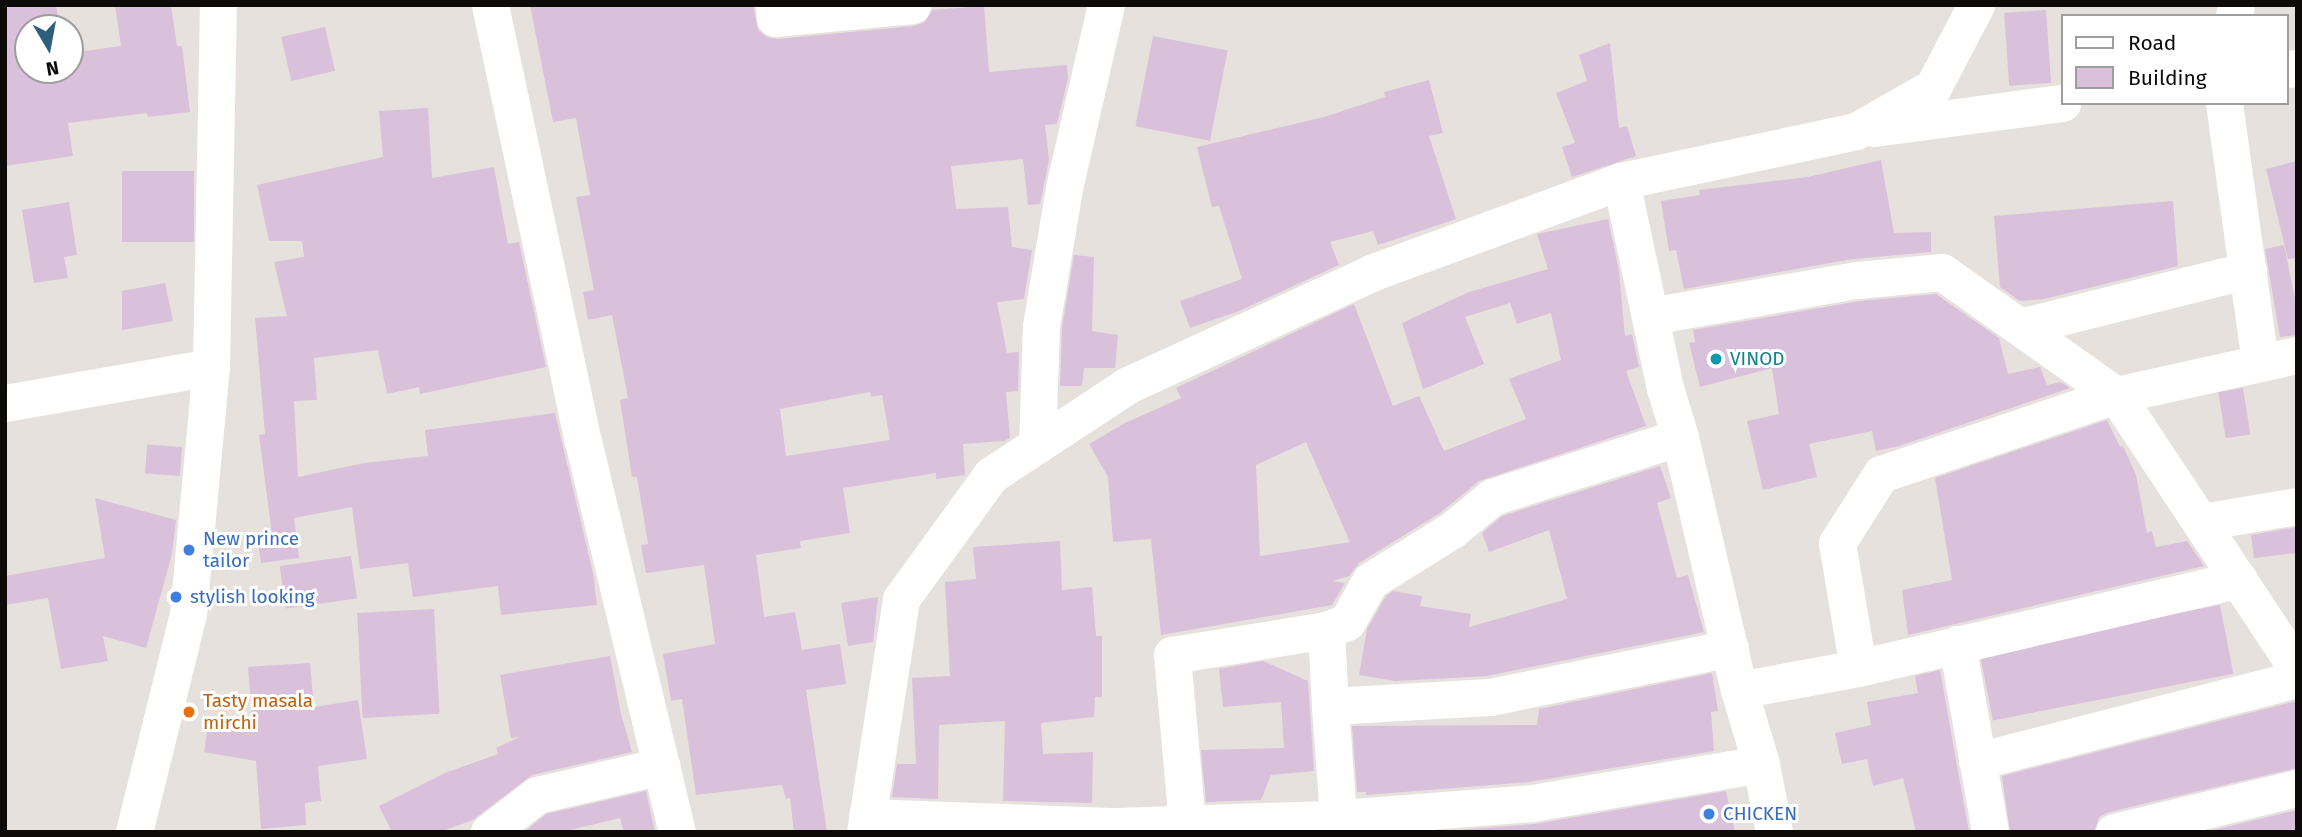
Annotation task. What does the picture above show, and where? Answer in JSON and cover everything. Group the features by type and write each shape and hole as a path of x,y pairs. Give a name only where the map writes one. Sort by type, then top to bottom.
{"street":[{"path":"134,832 188,614 211,367 218,5"},
{"path":"490,5 583,441 677,832"},
{"path":"774,5 775,18 912,5"},
{"path":"1037,445 1041,326 1064,188 1107,5"},
{"path":"1856,131 1933,88 1976,5"},
{"path":"1761,764 1532,803 1339,825 866,825 901,599 991,475 1128,384 1371,273 1621,181 1856,131 2060,103"},
{"path":"2224,105 2260,363"},
{"path":"1621,181 1665,388 1680,437 1739,690 1761,764 1774,832"},
{"path":"2020,327 2248,270"},
{"path":"1650,316 1857,279 1942,272 2116,395 2203,522 2297,668"},
{"path":"1858,668 1837,542 1881,474 2116,395 2297,355"},
{"path":"5,403 211,367"},
{"path":"1187,824 1172,655 1326,630 1347,622 1370,581 1452,530 1492,497 1680,437"},
{"path":"2203,522 2297,506"},
{"path":"1739,690 1858,668 2239,579"},
{"path":"1326,630 1339,825"},
{"path":"1957,644 1990,832"},
{"path":"1331,706 1490,697 1730,648"},
{"path":"1977,761 2297,679"},
{"path":"489,832 537,795 662,766"},
{"path":"2114,832 2297,788"}],"building":[{"path":"5,5 56,5 58,14 14,14 14,84 84,84 84,51 121,46 115,5 171,5 177,46 182,46 190,112 148,117 147,113 68,123 73,156 5,166"},
{"path":"530,5 753,5 758,30 767,37 777,39 914,26 925,22 932,10 984,6 989,72 1067,65 1068,78 1057,124 1045,125 1049,160 1040,204 1028,205 1023,159 951,166 956,209 1008,207 1012,247 1032,250 1024,299 997,302 1007,353 1019,352 1018,391 1006,392 1010,438 1004,441 963,444 965,475 936,479 936,473 843,488 850,533 800,541 801,548 756,555 764,617 795,612 802,650 840,644 846,684 806,690 827,832 794,832 790,798 786,799 782,785 696,795 682,699 671,701 663,654 715,644 704,565 646,573 641,545 648,544 637,477 632,477 620,400 628,398 612,315 588,320 583,292 594,290 576,197 590,195 576,118 553,122","holes":["870,392 871,397 882,395 890,440 786,456 780,409"]},
{"path":"2046,10 2051,83 2009,86 2004,13"},
{"path":"325,27 335,71 291,81 281,37"},
{"path":"1153,36 1228,51 1210,141 1135,126"},
{"path":"1610,43 1619,128 1627,126 1636,156 1572,177 1562,147 1575,143 1556,93 1587,81 1579,55"},
{"path":"1429,80 1443,133 1429,136 1456,219 1378,245 1373,231 1330,242 1339,265 1239,311 1190,328 1180,301 1242,279 1219,206 1212,207 1197,147 1324,117 1385,97 1384,92"},
{"path":"428,108 432,178 494,167 508,244 519,242 546,367 420,394 419,387 387,394 378,350 314,358 317,400 294,401 298,477 364,463 428,456 425,430 555,413 593,573 597,605 501,615 498,586 413,597 408,563 360,569 352,507 294,518 299,558 261,563 257,536 272,534 259,435 265,434 255,318 287,316 274,262 304,257 302,241 269,241 257,185 383,157 379,111"},
{"path":"1881,160 1894,233 1931,232 1931,252 1853,259 1684,289 1676,250 1669,251 1661,201 1700,195 1699,190 1808,177"},
{"path":"2297,161 2297,258 2288,259 2266,169"},
{"path":"122,171 194,171 194,242 122,242"},
{"path":"2173,201 2178,266 2044,299 2020,301 2000,287 1994,216"},
{"path":"69,202 77,255 64,257 68,278 34,283 22,210"},
{"path":"1608,219 1619,271 1625,336 1632,334 1639,367 1626,371 1646,426 1479,481 1440,513 1359,563 1349,576 1333,581 1345,583 1332,605 1161,635 1151,539 1113,542 1108,477 1089,444 1125,423 1181,398 1176,388 1354,304 1393,406 1419,396 1444,451 1526,419 1509,379 1561,360 1551,313 1517,324 1510,303 1465,317 1484,364 1423,389 1402,323 1469,292 1548,269 1537,234","holes":["1306,442 1350,542 1260,556 1256,465"]},
{"path":"2284,245 2297,308 2297,335 2280,337 2265,249"},
{"path":"1074,255 1094,257 1092,331 1118,335 1115,368 1084,368 1082,386 1060,386 1062,328"},
{"path":"165,283 173,321 122,330 122,291"},
{"path":"1936,294 1999,338 2008,374 2040,367 2047,385 2061,382 2070,388 1899,446 1876,451 1872,431 1809,444 1817,477 1763,490 1747,421 1779,414 1772,368 1700,387 1689,343 1695,342 1693,330 1860,301"},
{"path":"2243,388 2250,434 2226,438 2218,392"},
{"path":"2107,420 2136,475 2147,533 2152,531 2156,547 2187,541 2204,566 1908,635 1902,590 1952,580 1935,478"},
{"path":"147,445 182,447 180,476 145,473"},
{"path":"1660,466 1671,498 1657,503 1677,578 1688,575 1704,632 1487,676 1395,681 1359,675 1367,629 1386,596 1393,591 1422,596 1420,606 1471,614 1469,627 1567,599 1549,530 1489,552 1482,533 1502,516"},
{"path":"95,498 176,520 172,554 146,648 103,636 108,661 61,669 48,598 5,605 5,576 105,558"},
{"path":"2297,527 2297,553 2254,558 2251,535"},
{"path":"1060,541 1062,590 1092,587 1096,636 1102,636 1102,697 1095,697 1094,717 1041,723 1043,754 1093,752 1092,803 1003,801 1005,721 939,725 938,799 892,797 897,764 916,764 912,678 950,676 945,582 976,579 973,547"},
{"path":"351,556 357,599 286,609 280,566"},
{"path":"878,597 873,642 848,646 841,603"},
{"path":"2220,605 2233,674 1993,720 1980,652"},
{"path":"434,609 439,714 363,718 357,613"},
{"path":"610,656 621,714 632,752 532,775 473,820 440,832 392,832 379,806 445,773 498,754 496,748 520,737 511,738 500,675"},
{"path":"1263,661 1308,681 1314,771 1271,775 1261,800 1206,802 1201,750 1284,748 1281,702 1223,707 1219,669"},
{"path":"310,663 314,707 358,700 367,759 318,766 321,801 305,803 306,825 261,829 256,761 204,752 209,721 253,728 248,667"},
{"path":"1940,670 1969,832 1916,832 1903,778 1873,786 1867,759 1842,764 1835,733 1871,725 1867,702 1918,693 1915,676"},
{"path":"1712,673 1718,711 1711,712 1714,751 1529,782 1366,795 1366,792 1357,792 1352,726 1537,725 1539,709"},
{"path":"2297,701 2297,768 2109,812 2099,817 2094,832 2010,832 2002,776"},
{"path":"646,791 655,832 624,832 620,818 562,832 524,832 546,814"},
{"path":"1726,791 1735,832 1434,832 1535,824"},
{"path":"2297,810 2297,832 2205,832"}],"place":[{"name":"VINOD","path":"1716,359"},
{"name":"New prince tailor","path":"189,550"},
{"name":"stylish looking","path":"176,597"},
{"name":"Tasty masala mirchi","path":"189,712"},
{"name":"CHICKEN","path":"1709,814"}]}
